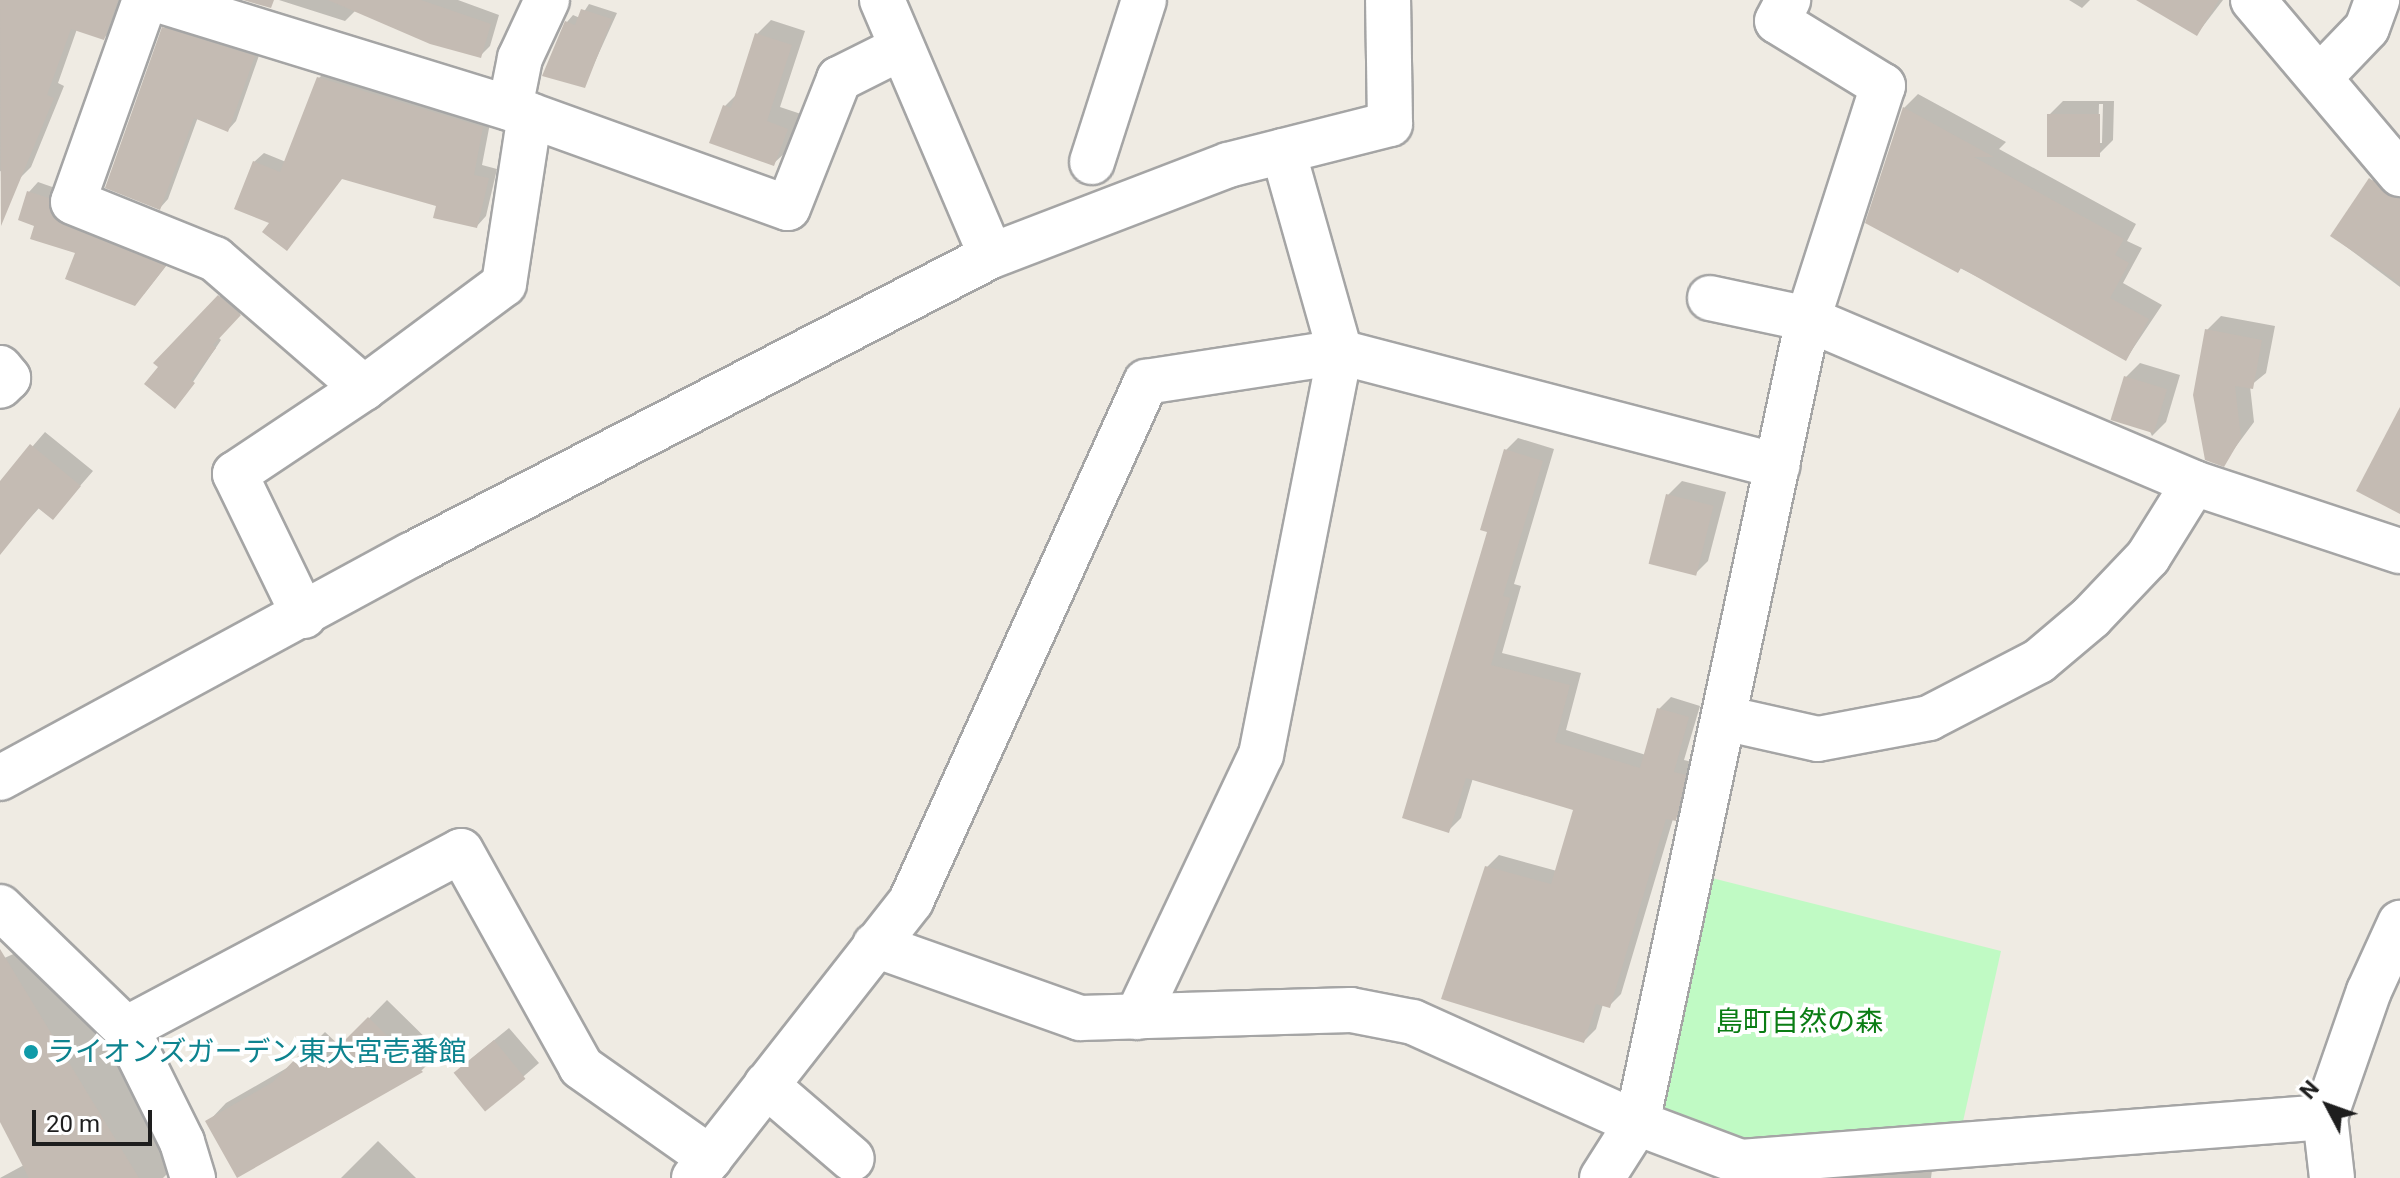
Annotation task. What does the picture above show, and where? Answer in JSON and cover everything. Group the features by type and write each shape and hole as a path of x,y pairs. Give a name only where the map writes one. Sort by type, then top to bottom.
{"street":[{"path":"145,0 73,202 215,259 364,388"},
{"path":"158,0 520,111 788,208 839,79 901,48"},
{"path":"304,616 235,474 364,388 504,284 520,111 520,58 547,0"},
{"path":"882,0 991,256"},
{"path":"1092,162 1144,0"},
{"path":"0,778 304,616 411,555 991,256 1115,204 1283,151 1390,124 1388,0"},
{"path":"1602,1178 1637,1123 1808,319 1883,86 1777,21 1788,0"},
{"path":"2253,0 2321,76 2372,146 2400,174"},
{"path":"2321,76 2381,24"},
{"path":"1137,1017 1261,755 1340,352 1283,151"},
{"path":"1710,298 1808,319 2194,483 2400,551"},
{"path":"126,1029 461,851 581,1067 702,1168 911,901 1146,382 1340,352 1777,466"},
{"path":"0,368 8,378 0,386"},
{"path":"1724,718 1818,739 1929,718 2039,661 2091,617 2148,557 2194,483"},
{"path":"0,907 126,1029 182,1142 193,1178"},
{"path":"2332,1178 2325,1117 2400,923"},
{"path":"875,945 1080,1018 1351,1010 1413,1022 1637,1123 1741,1162 2325,1117"},
{"path":"766,1085 852,1159"}],"green space":[{"name":"島町自然の森","path":"1708,877 2001,951 1962,1126 1731,1148 1653,1117"}],"building":[{"path":"0,0 118,0 104,40 71,29 47,95 54,98 1,226"},
{"path":"243,0 274,0 271,8"},
{"path":"328,0 421,0 491,24 481,58 430,44"},
{"path":"2136,0 2219,0 2197,36"},
{"path":"581,9 612,19 585,88 542,76 565,21 575,25"},
{"path":"162,27 255,56 228,132 194,118 160,210 105,188"},
{"path":"755,33 792,45 767,121 788,129 774,166 709,143 723,105 731,108"},
{"path":"317,77 483,127 474,175 489,178 477,228 433,218 436,206 342,179 287,251 262,232 269,223 234,209 253,161 280,172"},
{"path":"1903,107 1994,157 1974,157 2124,239 2115,255 2129,263 2110,298 2149,319 2126,361 1961,268 1958,273 1865,223"},
{"path":"2047,114 2100,114 2100,157 2047,157"},
{"path":"2369,178 2400,199 2400,283 2330,236"},
{"path":"27,191 49,198 53,217 64,225 166,266 135,306 65,279 75,253 30,239 34,226 18,220"},
{"path":"218,295 241,315 213,345 216,348 191,380 195,383 175,409 144,384 158,367 153,363"},
{"path":"2205,329 2262,340 2253,389 2235,386 2241,438 2224,467 2205,460 2193,395"},
{"path":"2124,376 2167,389 2154,433 2111,420"},
{"path":"2400,407 2400,514 2356,491"},
{"path":"30,444 81,486 53,520 38,508 0,555 0,481"},
{"path":"1504,449 1543,461 1503,596 1510,598 1491,665 1570,685 1555,742 1640,768 1657,708 1689,717 1674,772 1686,775 1676,821 1666,819 1610,1008 1596,1004 1584,1043 1441,999 1485,866 1551,884 1573,810 1466,778 1449,833 1402,818 1487,532 1480,530"},
{"path":"1666,494 1714,506 1696,576 1649,564"},
{"name":"ライオンズガーデン東大宮壱番館","path":"0,949 139,1178 29,1178 0,1122"},
{"path":"368,1017 423,1072 237,1178 205,1121 273,1082 305,1049 321,1064"},
{"path":"494,1040 525,1079 485,1112 454,1073"}],"place":[{"name":"ライオンズガーデン東大宮壱番館","path":"31,1052"}]}
